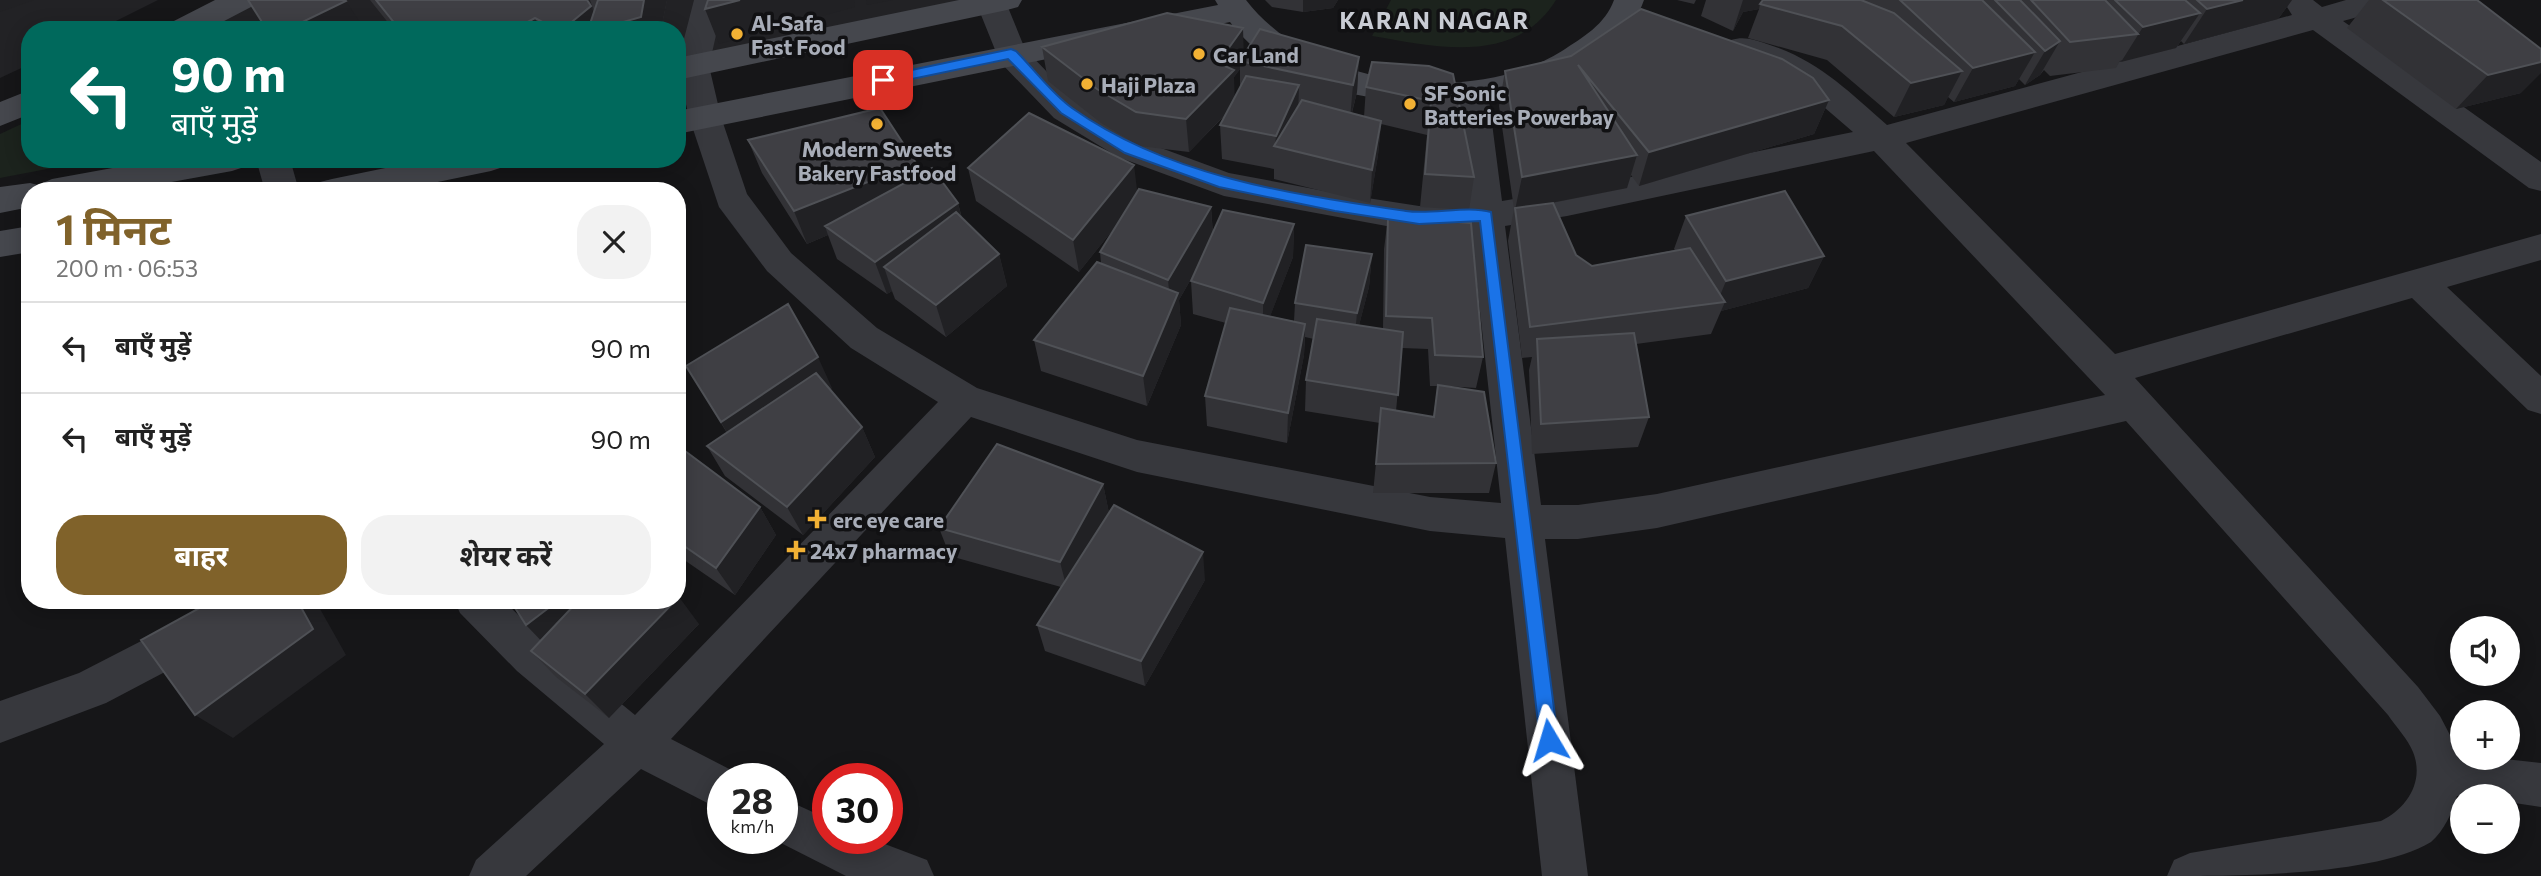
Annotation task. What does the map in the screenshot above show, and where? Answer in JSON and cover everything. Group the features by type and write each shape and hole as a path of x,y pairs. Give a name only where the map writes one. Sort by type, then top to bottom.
{"main road":[{"path":"201,21 240,0"},
{"path":"686,67 996,1"},
{"path":"691,120 1233,5 1257,34 1285,53 1340,78 1405,92 1472,92 1545,75 1601,42 1636,9"},
{"path":"0,115 21,105"},
{"path":"103,182 181,168"},
{"path":"377,182 446,168"},
{"path":"0,200 21,196"},
{"path":"0,244 21,240"}],"street":[{"path":"686,64 709,0"},
{"path":"996,1 1011,54 1065,110 1130,149 1224,184 1419,219 1486,216 1567,203 1881,138 2304,9 2383,0"},
{"path":"2304,9 2541,179"},
{"path":"1715,38 1780,59 1800,69 1881,138 2108,371 2134,404 2403,701 2425,730 2436,754 2436,794 2425,819 2406,835 2382,844 2190,876"},
{"path":"686,76 691,120 731,198 779,262 864,338 964,399 1137,456 1430,514 1523,522 1578,523 1657,510 2134,404"},
{"path":"1472,92 1565,876"},
{"path":"2108,371 2541,247"},
{"path":"2419,282 2541,398"},
{"path":"492,876 637,744 964,399"},
{"path":"0,722 91,689 245,609"},
{"path":"484,609 532,657 637,744 707,781"},
{"path":"2438,772 2541,785"},
{"path":"798,828 848,854 911,876"}],"shaded area":[{"path":"0,0 158,0 116,21 21,21 21,68 0,78"},
{"path":"241,0 1007,0 686,67 686,21 207,21"},
{"path":"1391,0 1556,0 1539,21 1519,35 1497,43 1448,47 1372,36"},
{"path":"21,124 21,168 52,168 0,178 0,134"}],"building":[{"path":"248,0 346,1 305,21 261,21"},
{"path":"376,0 587,0 591,6 573,21 540,21 535,18 530,21 393,21"},
{"path":"598,0 644,0 641,17 627,21 591,21"},
{"path":"708,0 740,0 705,9"},
{"path":"1763,0 1861,0 1894,13 1962,71 1911,83 1842,26 1760,4"},
{"path":"1900,0 1982,0 2035,52 1973,68"},
{"path":"1995,0 2020,0 2060,41 2045,51"},
{"path":"2031,0 2105,0 2138,34 2070,42"},
{"path":"2115,0 2185,0 2200,13 2143,27"},
{"path":"2197,0 2243,0 2207,9"},
{"path":"2383,0 2477,0 2541,49 2541,62 2488,75"},
{"path":"1641,9 1782,59 1813,78 1829,100 1649,152 1578,65 1637,155 1522,177 1505,71 1571,56"},
{"path":"1167,13 1243,28 1218,63 1234,70 1186,119 1136,112 1097,89 1042,47"},
{"path":"1260,29 1359,57 1353,85 1240,61"},
{"path":"1372,62 1429,66 1453,74 1474,177 1425,174 1431,101 1366,87"},
{"path":"1246,76 1299,85 1276,136 1220,125"},
{"path":"1302,100 1381,121 1372,170 1274,146"},
{"path":"880,108 916,163 794,211 748,140"},
{"path":"1029,113 1134,165 1073,240 968,168"},
{"path":"932,168 958,203 875,262 825,226"},
{"path":"1139,189 1211,207 1168,280 1100,252"},
{"path":"1785,191 1824,256 1726,281 1686,216"},
{"path":"1553,203 1576,255 1592,266 1690,248 1725,302 1530,327 1515,208"},
{"path":"1223,210 1294,224 1263,303 1191,281"},
{"path":"956,212 999,254 936,305 884,267"},
{"path":"1388,217 1471,223 1483,357 1435,355 1432,318 1386,316"},
{"path":"1306,245 1372,254 1357,313 1295,303"},
{"path":"1097,262 1178,293 1143,376 1034,340"},
{"path":"788,304 818,357 721,422 686,366"},
{"path":"1230,308 1305,324 1288,413 1205,396"},
{"path":"1317,319 1403,332 1398,395 1306,380"},
{"path":"1634,333 1649,417 1541,424 1537,339"},
{"path":"816,373 862,427 787,507 707,446"},
{"path":"1438,385 1484,392 1496,463 1376,464 1381,408 1434,417"},
{"path":"997,444 1103,484 1060,562 939,528"},
{"path":"686,452 760,507 716,568 686,547"},
{"path":"1114,505 1203,552 1141,661 1037,625"},
{"path":"198,609 302,609 313,629 195,715 141,640"},
{"path":"516,609 547,609 526,625"},
{"path":"571,609 667,609 585,694 531,651"}],"place":[{"name":"Al-Safa Fast Food","path":"737,34"},
{"name":"Car Land","path":"1199,54"},
{"name":"Haji Plaza","path":"1087,84"},
{"name":"SF Sonic Batteries Powerbay","path":"1410,104"},
{"name":"Modern Sweets Bakery Fastfood","path":"877,124"},
{"name":"erc eye care","path":"817,519"},
{"name":"24x7 pharmacy","path":"796,550"}],"district":[{"name":"KARAN NAGAR","path":"1435,20"}],"route":[{"path":"883,80 1011,54 1065,110 1130,149 1224,184 1419,219 1486,216 1549,740"}]}
